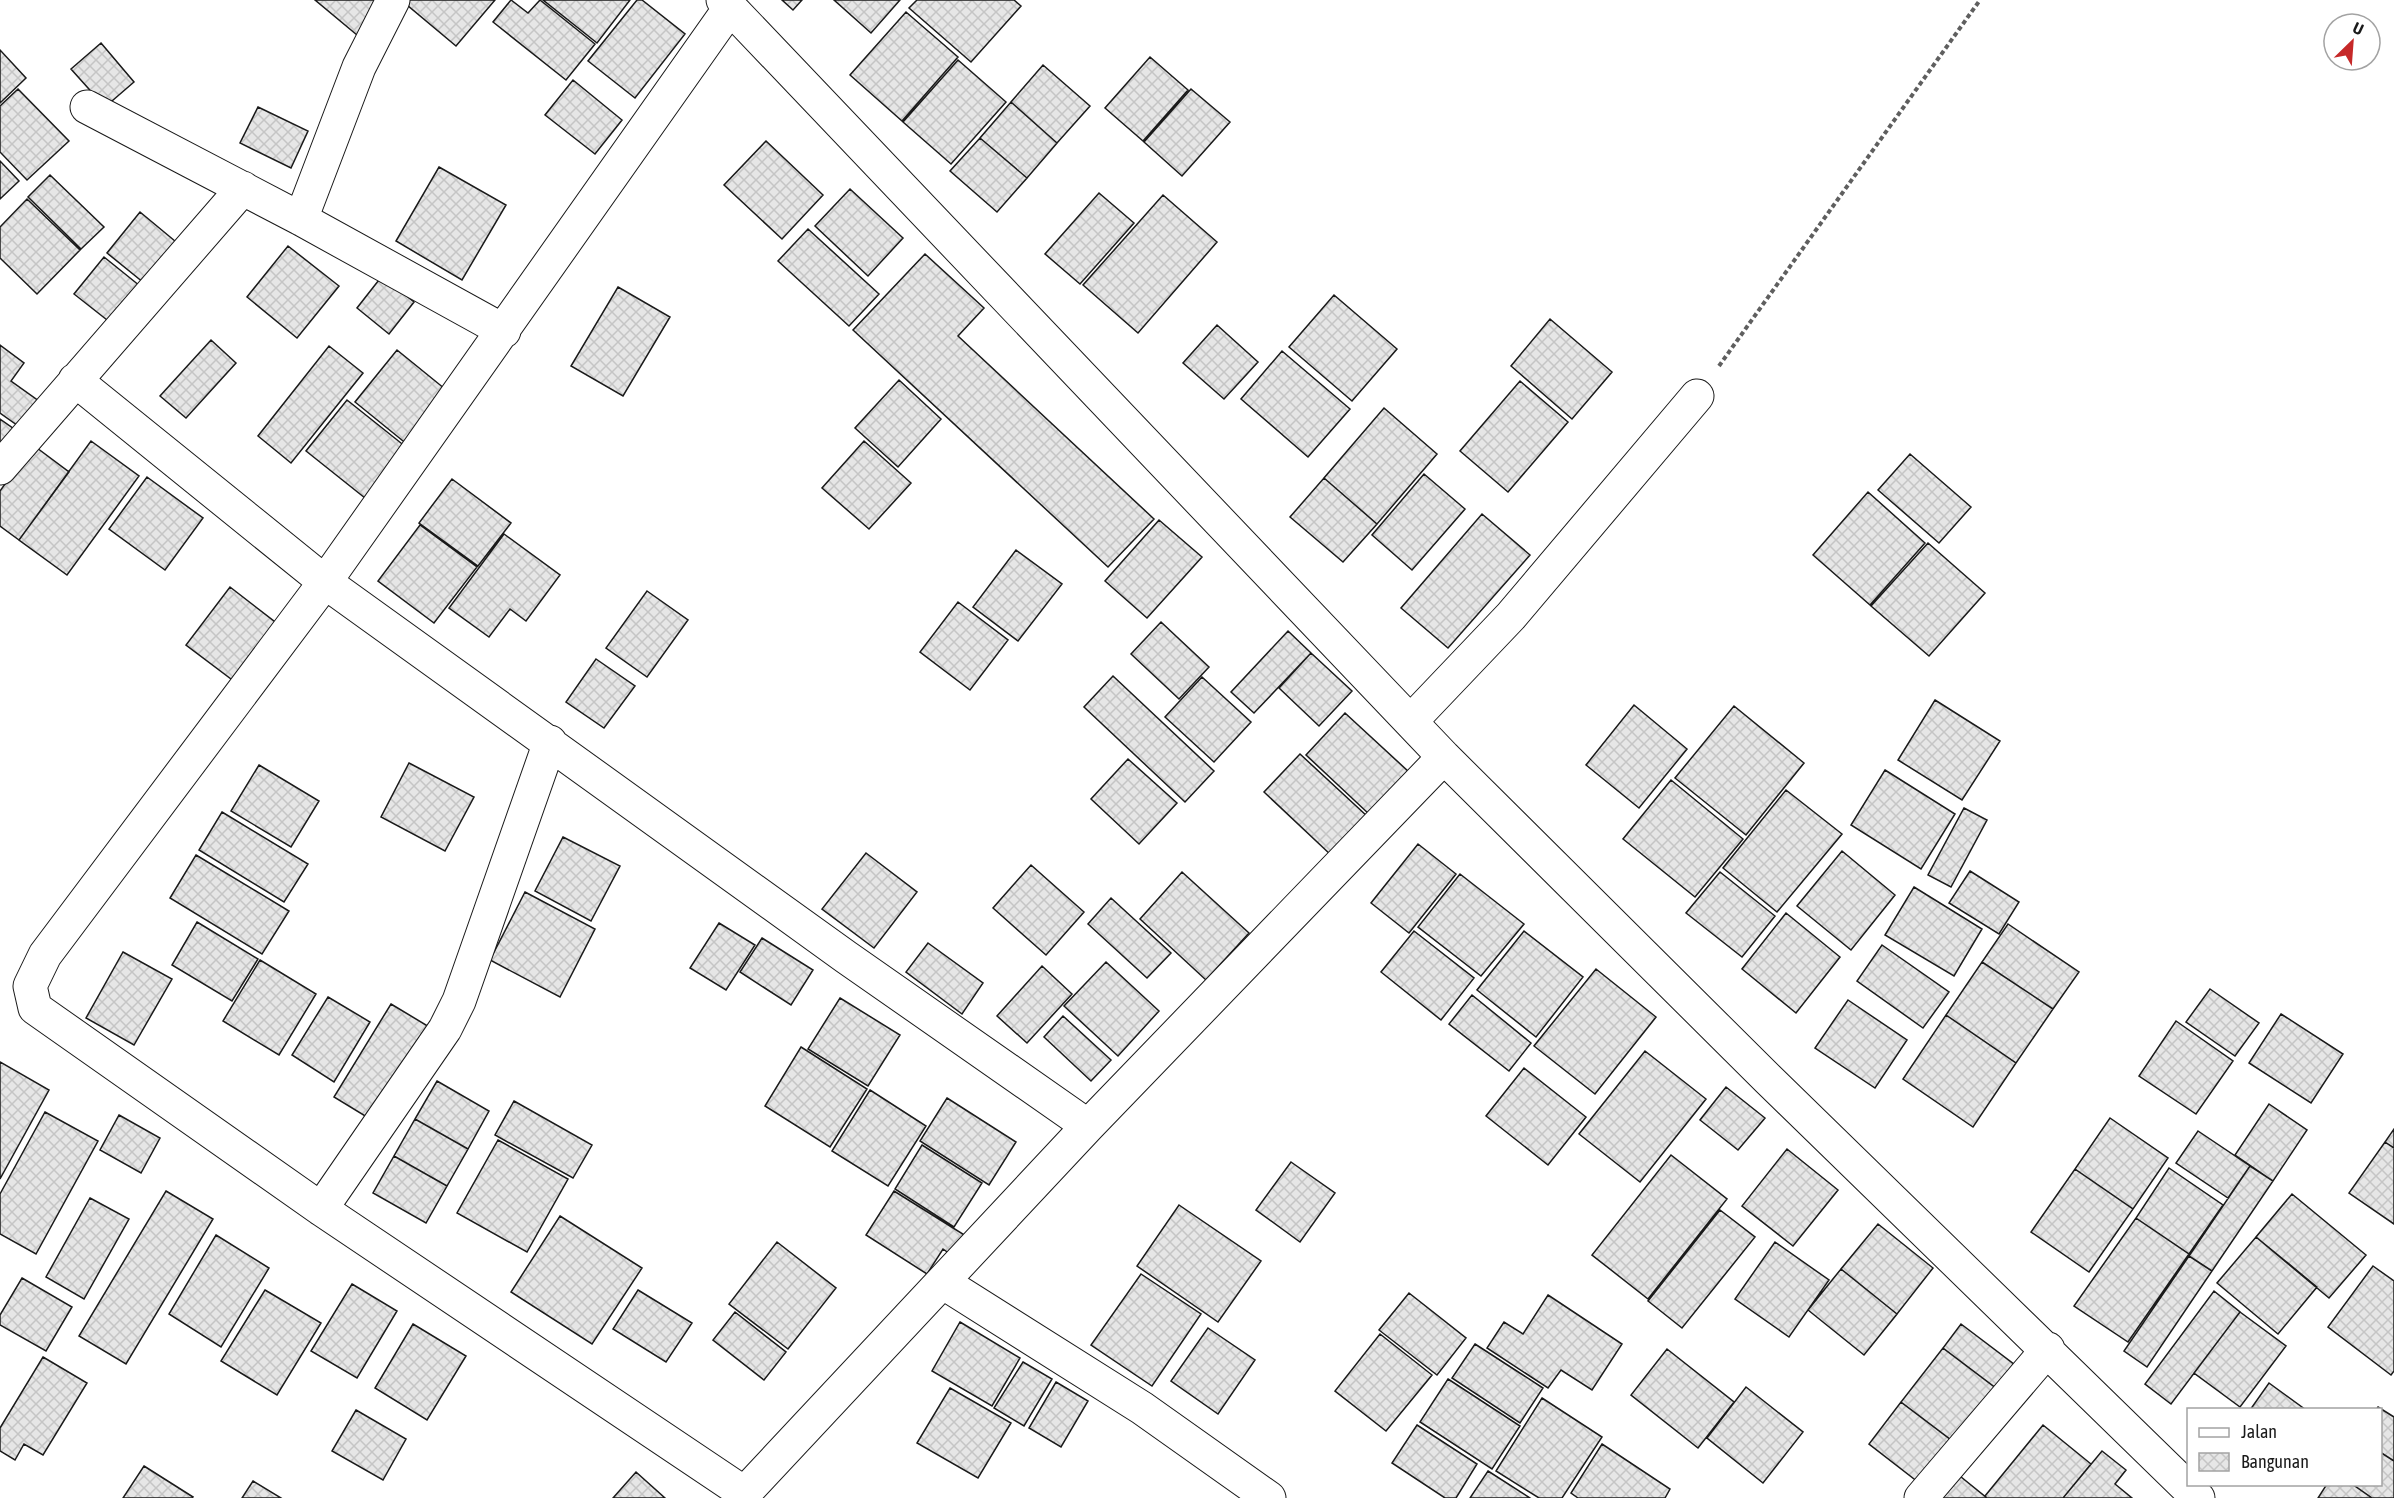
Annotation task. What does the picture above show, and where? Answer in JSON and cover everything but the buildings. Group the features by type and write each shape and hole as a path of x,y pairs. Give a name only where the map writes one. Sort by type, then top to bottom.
{"street":[{"path":"300,219 359,67 393,0"},
{"path":"1444,757 1088,1126 944,1283 742,1496 321,1209 35,1008 30,986 45,955 326,582 504,331 727,4 1444,757 1777,1087 2048,1349 2198,1498"},
{"path":"87,107 243,188 504,331"},
{"path":"0,468 243,188"},
{"path":"75,380 326,582 846,957 1088,1126"},
{"path":"1411,721 1511,616 1697,396"},
{"path":"321,1209 450,1020 468,977 550,742"},
{"path":"944,1283 1142,1408 1269,1498"},
{"path":"1921,1498 2048,1349"}],"path":[{"path":"1697,396 1980,0"}]}
